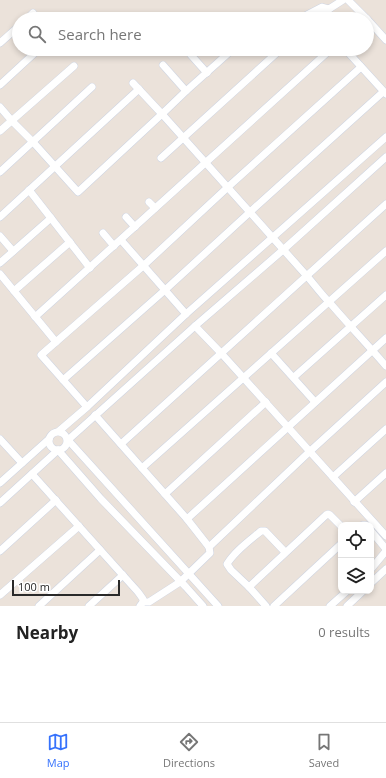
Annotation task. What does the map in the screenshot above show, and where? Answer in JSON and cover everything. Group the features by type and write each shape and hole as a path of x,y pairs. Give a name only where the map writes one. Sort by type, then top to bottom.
{"street":[{"path":"325,12 343,0"},
{"path":"348,0 360,12"},
{"path":"312,12 322,7 329,9"},
{"path":"374,24 383,31 386,40"},
{"path":"0,43 12,32"},
{"path":"0,85 31,56"},
{"path":"192,56 207,73"},
{"path":"0,107 78,192 225,56"},
{"path":"161,158 273,56"},
{"path":"35,317 323,56"},
{"path":"63,380 385,93 351,56"},
{"path":"162,65 186,91"},
{"path":"0,131 74,66"},
{"path":"87,407 41,355 143,266 361,67"},
{"path":"133,83 228,187 272,239 307,276 386,366"},
{"path":"0,172 92,87"},
{"path":"0,217 139,89"},
{"path":"0,483 49,439 52,434 59,431 87,407 186,314 386,137"},
{"path":"0,503 58,450 63,449 68,440 95,415 383,160 386,169"},
{"path":"29,190 90,268"},
{"path":"149,202 155,208"},
{"path":"121,444 386,204"},
{"path":"126,217 135,227"},
{"path":"0,263 51,218"},
{"path":"103,233 114,246"},
{"path":"0,236 13,251"},
{"path":"121,240 186,314"},
{"path":"14,291 70,242"},
{"path":"142,468 386,251"},
{"path":"0,274 56,342"},
{"path":"294,377 386,295"},
{"path":"195,326 266,402 386,536"},
{"path":"187,519 386,338"},
{"path":"271,353 315,402"},
{"path":"209,547 386,382"},
{"path":"96,398 105,407"},
{"path":"165,494 266,402"},
{"path":"95,415 187,519 209,547 210,553 188,573 183,584 149,602 141,604"},
{"path":"332,477 386,429"},
{"path":"59,431 65,434 68,440 112,490 218,606"},
{"path":"0,439 22,464"},
{"path":"49,439 53,448 58,450 101,499 203,606"},
{"path":"354,502 386,473"},
{"path":"32,474 123,575 143,599 141,604"},
{"path":"101,499 112,490"},
{"path":"0,552 56,500"},
{"path":"249,587 326,515 330,515 338,523"},
{"path":"0,595 79,526"},
{"path":"266,606 227,564 240,549 261,531 263,531 285,552"},
{"path":"374,535 386,550 374,565"},
{"path":"274,606 338,547"},
{"path":"39,606 100,550"},
{"path":"374,569 384,574 374,581"},
{"path":"89,606 123,575"},
{"path":"330,606 344,594"},
{"path":"347,606 360,594"}]}
